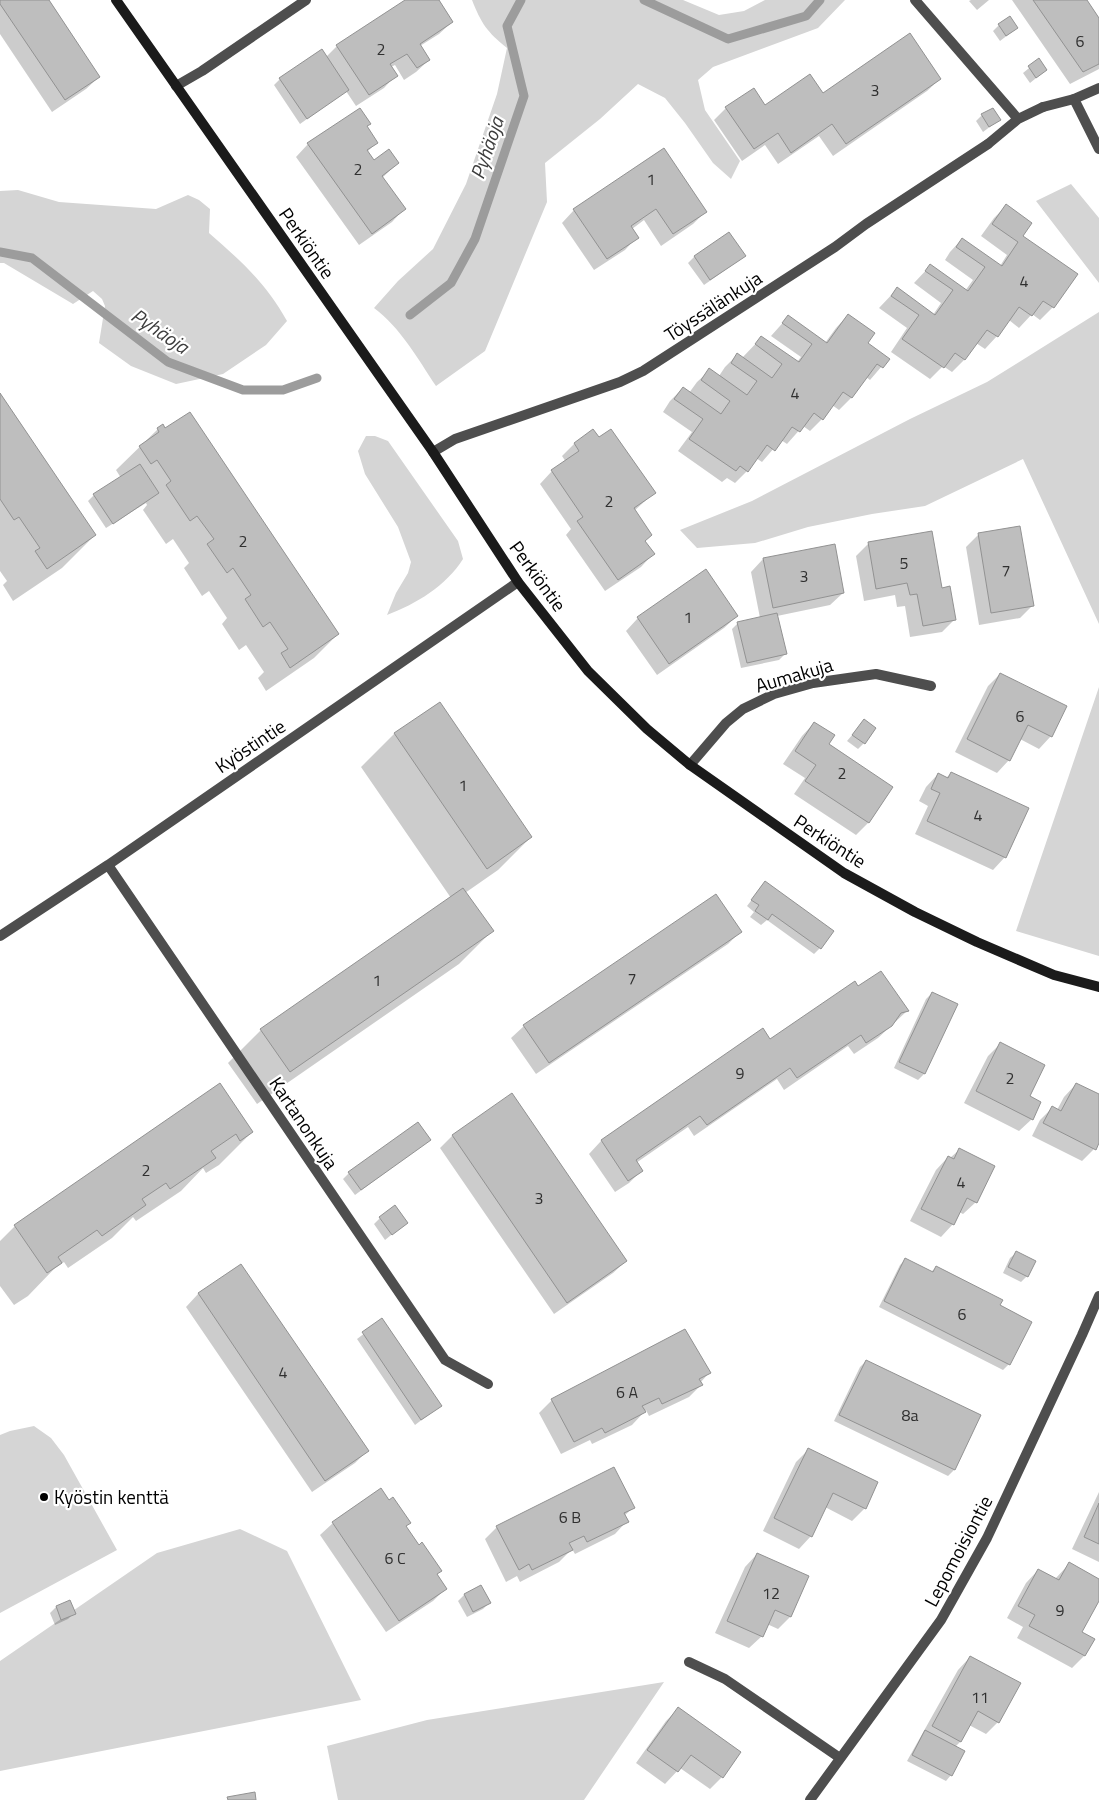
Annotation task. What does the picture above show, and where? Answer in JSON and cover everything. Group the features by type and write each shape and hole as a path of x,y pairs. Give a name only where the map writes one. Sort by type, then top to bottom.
{"street":[{"name":"Perkiöntie","path":"116,0 433,452 518,582 588,670 647,729 690,765 844,873 907,908 977,942 1054,975 1099,987"},
{"path":"176,86 306,0"},
{"path":"915,0 1018,119"},
{"name":"Töyssälänkuja","path":"433,452 455,439 620,382 643,371 827,252 866,224 988,144 1018,119 1043,107 1074,99 1099,88"},
{"path":"1074,99 1099,149"},
{"name":"Kyöstintie","path":"0,936 108,865 518,582"},
{"name":"Aumakuja","path":"690,765 726,723 743,708 774,694 813,684 876,674 931,686"},
{"name":"Kartanonkuja","path":"108,865 445,1360 488,1384"},
{"name":"Lepomoisiontie","path":"810,1800 942,1620 987,1538 1099,1296"},
{"path":"688,1662 725,1679 840,1758"}],"shaded area":[{"path":"472,0 683,0 719,15 744,11 765,0 845,0 818,28 713,67 698,80 705,110 740,161 731,179 713,163 665,98 638,84 600,119 545,163 547,202 485,351 436,386 400,334 374,308 398,281 433,249 466,184 497,94 507,48 485,27"},
{"path":"1071,184 1099,218 1099,283 1036,201"},
{"path":"18,190 59,202 156,209 188,195 199,200 210,209 209,233 252,273 279,307 287,321 266,345 223,374 176,384 131,366 99,343 105,306 102,299 93,291 73,304 4,263 0,263 0,191"},
{"path":"1099,312 1099,624 1023,459 925,506 808,527 755,543 697,548 680,530 752,501 910,419 987,382"},
{"path":"366,436 375,436 388,441 458,541 463,559 448,578 430,593 387,615 396,593 408,573 411,562 398,527 365,474 358,451"},
{"path":"1099,687 1099,956 1016,931"},
{"name":"Kyöstin kenttä","path":"34,1426 51,1438 64,1455 117,1550 0,1613 0,1435"},
{"path":"240,1529 287,1551 361,1700 0,1771 0,1661 157,1553"},
{"path":"664,1682 584,1800 338,1800 327,1746 427,1720"}],"building":[{"path":"0,0 49,0 100,77 65,100 0,4"},
{"path":"405,0 439,0 453,22 420,44 430,60 417,68 407,54 390,64 398,76 369,95 336,45"},
{"path":"1033,0 1087,0 1099,18 1099,64 1083,72"},
{"path":"1010,16 1018,28 1006,36 998,24"},
{"path":"910,33 941,79 846,144 832,124 791,153 778,133 754,149 725,107 754,88 765,105 810,74 823,93"},
{"path":"322,49 349,90 307,119 279,78"},
{"path":"1039,58 1047,70 1036,78 1028,66"},
{"path":"360,108 371,124 367,126 378,143 367,150 374,160 389,149 399,163 382,176 406,209 372,234 307,143"},
{"path":"993,108 1001,120 989,127 981,114"},
{"path":"664,148 707,212 673,234 656,209 631,226 639,238 607,259 573,209"},
{"path":"1006,204 1032,223 1023,236 1078,274 1054,308 1043,301 1032,316 1019,307 998,337 987,330 965,360 955,353 944,368 902,339 919,315 891,296 897,287 935,315 953,290 925,271 930,264 968,291 985,267 956,247 962,238 1002,266 1018,242 992,224"},
{"path":"729,232 746,256 710,280 694,256"},
{"path":"848,314 875,333 868,343 890,359 883,368 877,364 852,398 843,392 823,420 814,413 800,432 792,427 775,451 767,445 748,472 740,466 736,471 689,439 703,419 674,399 683,387 721,414 730,401 701,380 709,368 747,395 757,381 731,363 737,353 772,378 782,364 755,344 761,336 799,362 812,344 782,323 788,315 827,343"},
{"path":"0,393 96,535 47,569 35,551 40,548 19,517 14,520 0,499"},
{"path":"190,412 339,634 290,668 281,653 288,649 270,622 263,627 245,599 251,595 233,568 227,573 207,544 214,539 197,516 190,521 166,485 171,481 157,460 151,464 139,446 159,432 157,428 163,424 165,428"},
{"path":"593,429 599,437 611,429 656,493 634,508 652,535 645,541 655,554 618,580 577,521 583,517 551,470 579,451 574,443"},
{"path":"140,464 159,493 113,524 93,494"},
{"path":"1020,526 1034,606 991,613 978,533"},
{"path":"932,531 942,588 950,586 956,620 923,626 917,594 910,595 907,583 876,589 868,542"},
{"path":"835,544 844,593 773,608 763,558"},
{"path":"706,569 738,616 669,664 637,617"},
{"path":"777,613 787,654 747,663 737,622"},
{"path":"1000,673 1067,706 1052,737 1028,725 1010,761 967,739"},
{"path":"440,702 532,837 487,869 394,733"},
{"path":"864,719 876,728 865,744 852,735"},
{"path":"814,722 835,735 829,744 893,787 869,823 805,781 816,765 795,751"},
{"path":"951,772 1029,808 1006,858 927,821 940,793 931,789 938,773 948,778"},
{"path":"765,881 834,931 821,949 772,914 768,920 755,911 759,905 751,900"},
{"path":"463,888 494,931 290,1072 260,1029"},
{"path":"716,894 742,932 549,1063 523,1025"},
{"path":"881,971 909,1011 901,1013 892,1026 866,1043 861,1035 797,1078 790,1068 707,1125 700,1116 636,1160 643,1171 628,1181 601,1140 763,1028 770,1039 855,981 858,986"},
{"path":"932,992 958,1004 925,1074 899,1062"},
{"path":"1000,1042 1045,1065 1030,1096 1041,1102 1033,1120 976,1091"},
{"path":"220,1083 253,1132 240,1141 236,1134 211,1151 216,1158 170,1189 166,1183 142,1199 146,1205 102,1236 97,1230 58,1257 62,1263 47,1273 14,1225"},
{"path":"1076,1083 1099,1094 1099,1143 1096,1150 1043,1123 1052,1106 1061,1111"},
{"path":"512,1093 627,1261 567,1303 452,1135"},
{"path":"418,1122 431,1140 361,1190 348,1172"},
{"path":"959,1148 995,1166 977,1203 967,1198 954,1225 921,1209 948,1156 954,1159"},
{"path":"395,1205 408,1223 392,1235 379,1217"},
{"path":"1016,1251 1036,1261 1028,1277 1008,1267"},
{"path":"905,1258 933,1272 936,1266 1003,1300 1000,1305 1032,1322 1010,1365 884,1301"},
{"path":"241,1264 369,1451 325,1481 198,1293"},
{"path":"382,1318 442,1406 421,1420 362,1332"},
{"path":"685,1329 711,1373 699,1379 703,1385 662,1404 659,1398 642,1406 646,1412 605,1433 602,1428 574,1442 551,1399"},
{"path":"866,1360 981,1415 955,1470 839,1415"},
{"path":"808,1448 878,1482 866,1509 833,1493 812,1537 774,1518"},
{"path":"614,1467 635,1508 624,1513 629,1522 587,1542 584,1536 569,1543 573,1550 532,1570 529,1564 519,1570 496,1526"},
{"path":"381,1488 389,1500 393,1497 411,1523 406,1526 419,1545 422,1542 442,1571 437,1574 447,1589 399,1621 332,1522"},
{"path":"1099,1503 1099,1544 1084,1537"},
{"path":"757,1553 809,1576 791,1617 775,1610 763,1637 727,1621"},
{"path":"1069,1562 1099,1579 1099,1601 1082,1632 1095,1639 1085,1656 1029,1626 1035,1615 1018,1606 1038,1569 1059,1580"},
{"path":"481,1585 491,1603 473,1612 464,1594"},
{"path":"70,1600 76,1614 61,1620 56,1606"},
{"path":"970,1656 1021,1683 999,1723 978,1711 961,1742 932,1726"},
{"path":"678,1707 741,1752 723,1778 691,1755 678,1772 647,1750"},
{"path":"925,1730 965,1751 952,1776 912,1755"},
{"path":"255,1792 256,1800 228,1800 227,1797"}],"waterway":[{"name":"Pyhäoja","path":"410,315 451,283 475,239 524,96 507,26 521,0"},
{"name":"Pyhäoja","path":"644,0 728,39 806,16 820,0"},
{"name":"Pyhäoja","path":"0,252 32,258 168,362 243,390 283,390 317,378"}],"place":[{"name":"Kyöstin kenttä","path":"44,1497"}]}
